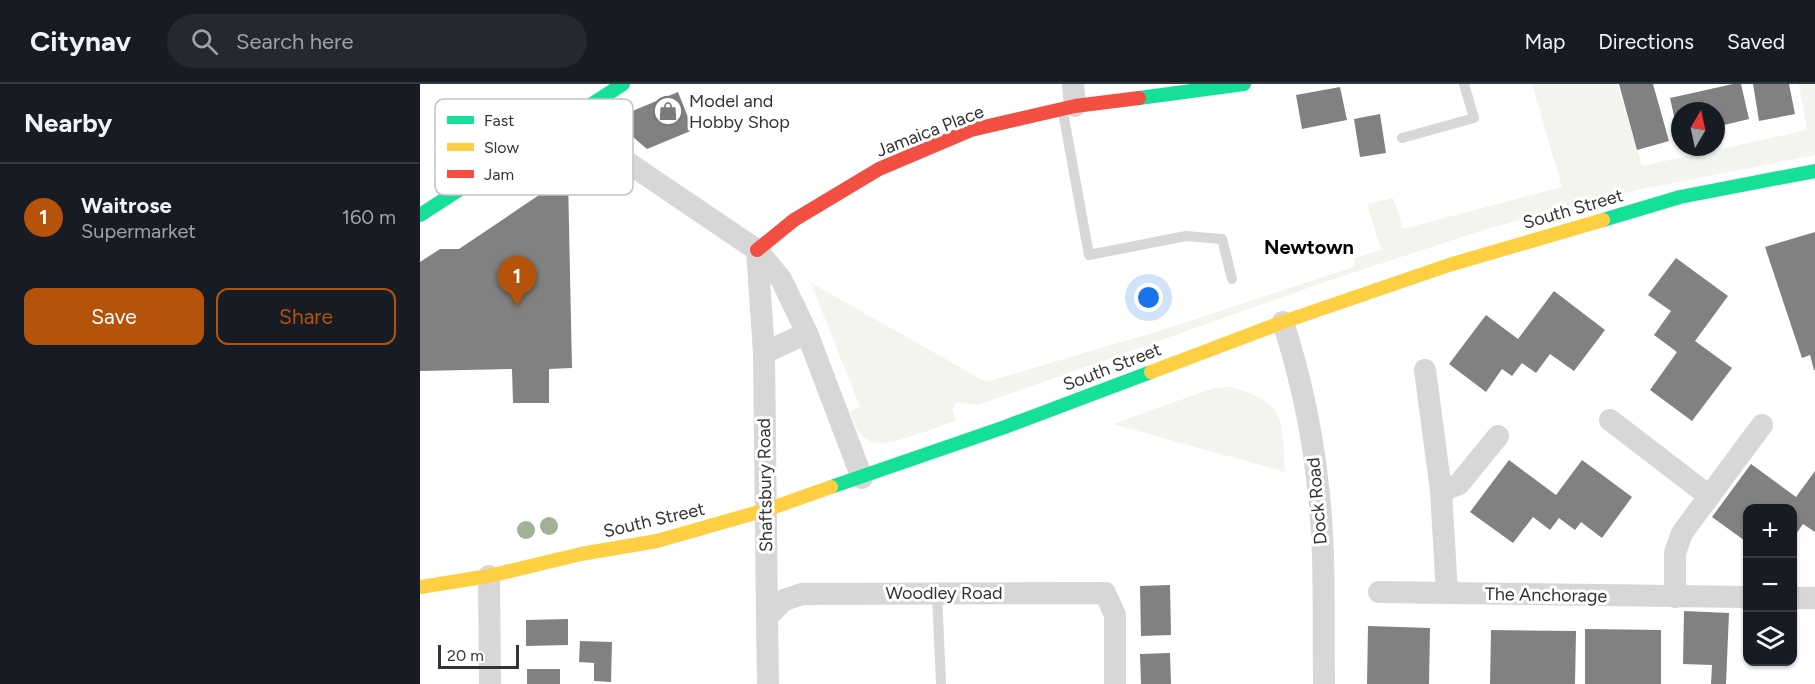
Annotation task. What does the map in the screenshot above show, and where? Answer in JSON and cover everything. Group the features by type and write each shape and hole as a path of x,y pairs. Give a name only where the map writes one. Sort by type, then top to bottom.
{"main road":[{"path":"600,99 623,84"},
{"name":"Jamaica Place","path":"757,250 794,220 879,169 971,130 1070,100 1244,84"},
{"name":"South Street","path":"420,586 489,576 581,554 657,541 766,510 1005,427 1283,322 1449,265 1680,197 1815,171"},
{"path":"420,215 451,195"}],"street":[{"path":"633,165 757,250 781,279 807,333 862,478"},
{"name":"Shaftsbury Road","path":"757,250 764,353 768,684"},
{"name":"Dock Road","path":"1283,322 1301,389 1317,477 1322,540 1324,684"},
{"path":"764,353 807,333"},
{"path":"1425,370 1441,491 1448,593"},
{"path":"1610,420 1709,496"},
{"path":"1675,597 1676,545 1687,525 1762,425"},
{"path":"1441,491 1459,484 1498,436"},
{"path":"489,576 490,684"},
{"name":"The Anchorage","path":"1379,592 1743,597"},
{"name":"Woodley Road","path":"767,617 784,600 802,594 1105,593 1115,615 1115,684"},
{"path":"1797,598 1815,598"}],"lane":[{"path":"1402,138 1474,118 1464,84"},
{"path":"1070,100 1089,255 1186,236 1222,239 1232,279"},
{"path":"937,593 941,684"}],"shaded area":[{"path":"1532,84 1617,84 1642,166 1688,156 1725,156 1725,148 1807,130 1799,84 1815,84 1815,155 1637,190 1486,229 1322,283 978,405 956,402 952,411 957,420 890,442 873,442 866,439 854,423 850,411 860,407 811,283 986,382 1162,330 1354,267 1354,258 1381,250 1367,204 1393,198 1403,229 1562,187"},
{"path":"1230,387 1262,399 1277,415 1283,439 1285,472 1113,424 1214,388"}],"building":[{"path":"1619,84 1653,84 1669,141 1637,150"},
{"path":"1741,84 1749,119 1725,125 1725,102 1671,103 1670,98"},
{"path":"1753,84 1789,84 1795,114 1759,121"},
{"path":"1340,87 1347,120 1302,129 1296,95"},
{"path":"678,92 693,130 647,149 633,137 633,111"},
{"path":"1380,114 1386,153 1360,157 1354,119"},
{"path":"539,195 568,195 572,368 549,369 549,403 513,403 512,369 420,371 420,262 440,249 459,249"},
{"path":"1815,232 1814,370 1810,355 1802,358 1765,247"},
{"path":"1676,258 1728,296 1695,341 1732,368 1692,421 1650,390 1677,352 1654,335 1671,311 1648,295"},
{"path":"1554,291 1605,330 1574,371 1550,354 1536,373 1522,363 1512,376 1502,369 1486,392 1449,364 1486,315 1518,339"},
{"path":"1509,460 1556,495 1582,460 1632,497 1602,538 1581,522 1575,530 1559,518 1550,530 1533,517 1513,543 1470,512"},
{"path":"1751,464 1796,497 1815,471 1815,532 1803,524 1797,533 1797,504 1743,504 1743,539 1712,517"},
{"path":"1170,585 1171,635 1141,636 1140,586"},
{"path":"1684,611 1729,613 1726,684 1711,684 1712,665 1683,664"},
{"path":"568,619 568,645 526,646 526,620"},
{"path":"1368,626 1430,628 1429,684 1367,684"},
{"path":"1585,629 1661,630 1661,684 1585,684"},
{"path":"1491,630 1576,631 1575,684 1490,684"},
{"path":"580,641 612,642 611,682 594,681 594,663 579,662"},
{"path":"1170,653 1171,684 1141,684 1140,654"},
{"path":"527,669 560,669 560,684 527,684"}],"traffic: fast":[{"path":"600,99 623,84"},
{"path":"1139,98 1244,84"},
{"path":"1603,220 1680,197 1815,171"},
{"path":"420,215 451,195"},
{"path":"831,487 1005,427 1151,372"}],"traffic: slow":[{"path":"1151,372 1283,322 1449,265 1603,220"},
{"path":"420,587 489,576 581,554 657,541 766,510 831,487"}],"traffic: jam":[{"path":"757,250 794,220 879,169 971,130 1075,106 1139,98"}],"place":[{"name":"Model and Hobby Shop","path":"668,111"},
{"name":"Waitrose","path":"517,306"}],"district":[{"name":"Newtown","path":"1309,247"}]}
